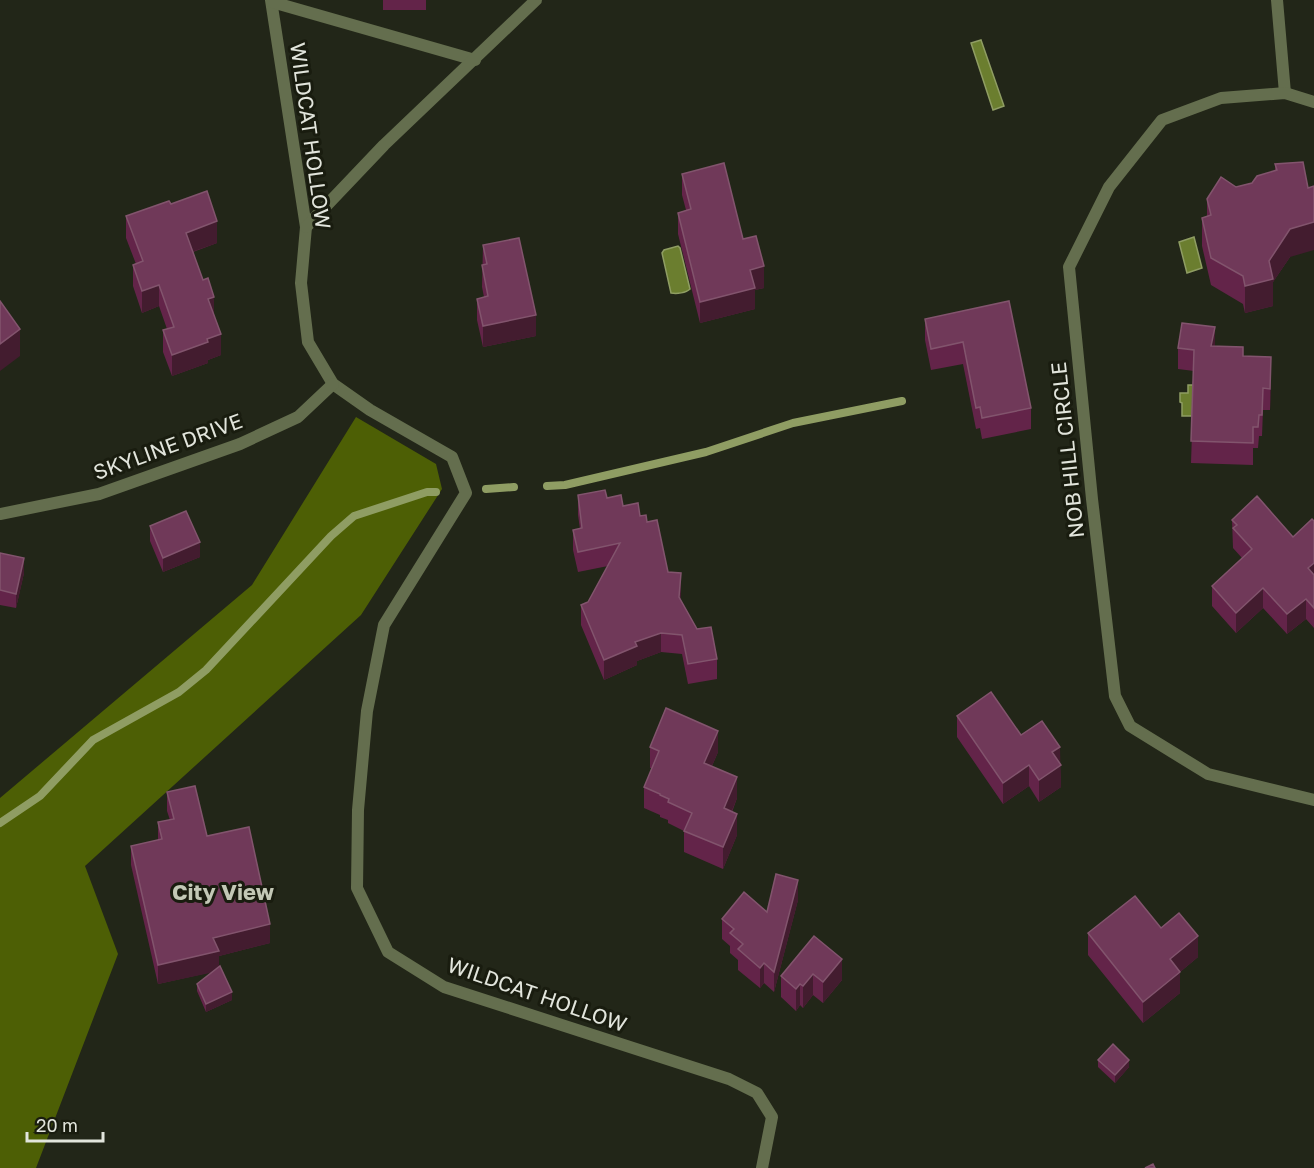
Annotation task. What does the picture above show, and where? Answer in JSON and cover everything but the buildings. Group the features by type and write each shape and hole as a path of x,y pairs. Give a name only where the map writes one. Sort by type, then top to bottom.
{"street":[{"path":"306,227 384,145 536,0"},
{"path":"1277,0 1285,93 1314,102"},
{"path":"271,1 475,60"},
{"name":"WILDCAT HOLLOW","path":"271,1 306,227 301,283 308,342 333,384 370,410 452,457 466,493 384,625 367,711 358,810 357,888 388,952 444,987 729,1079 757,1093 772,1117 762,1168"},
{"name":"NOB HILL CIRCLE","path":"1285,93 1221,98 1162,120 1109,187 1069,267 1115,696 1130,726 1208,774 1314,801"},
{"name":"SKYLINE DRIVE","path":"0,514 99,494 240,444 298,417 333,384"}],"shaded area":[{"path":"981,40 1004,106 993,110 971,43"},
{"path":"1194,237 1202,268 1187,273 1179,242"},
{"path":"678,246 690,289 681,293 671,293 662,253 664,250"},
{"path":"1188,385 1194,385 1192,416 1182,416 1180,393 1188,393"},
{"path":"356,417 436,464 442,489 361,615 85,866 118,954 36,1168 0,1168 0,798 252,585"}],"waterway":[{"path":"547,486 565,485 706,452 793,423 902,401"},
{"path":"486,489 514,487"},
{"path":"0,823 40,796 93,740 179,692 206,670 331,536 354,516 427,492 436,492"}],"district":[{"name":"City View","path":"223,892"}]}
